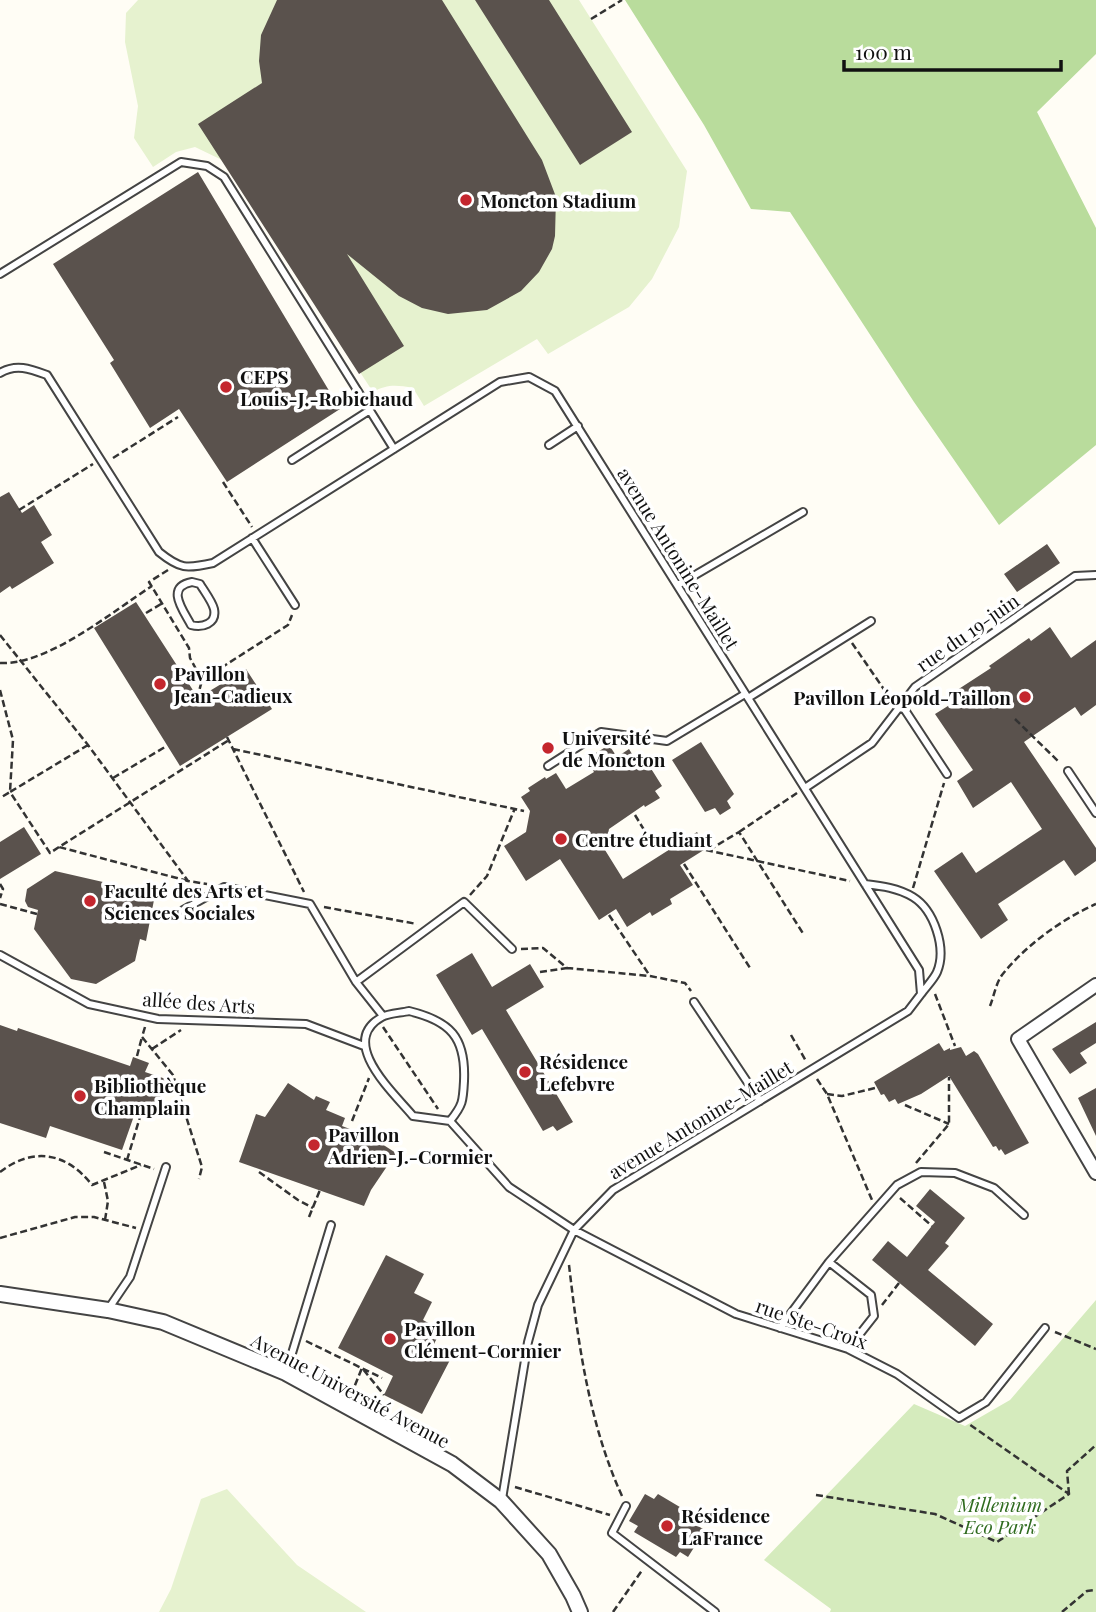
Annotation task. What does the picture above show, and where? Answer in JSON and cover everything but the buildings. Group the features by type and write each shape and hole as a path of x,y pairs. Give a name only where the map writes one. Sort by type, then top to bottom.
{"street":[{"path":"1096,985 1018,1039 1096,1173"},
{"name":"Avenue Université Avenue","path":"0,1294 108,1310 163,1322 286,1373 452,1464 502,1501 549,1555 580,1612"}],"lane":[{"path":"0,274 181,162 207,166 224,177 394,449"},
{"path":"0,373 7,369 26,368 47,375 159,552 176,565 191,568 192,582"},
{"name":"avenue Antonine-Maillet","path":"191,568 213,563 500,382 530,377 555,391 578,426 919,970 921,994 908,1011 613,1190 573,1230 538,1305 528,1342 502,1501"},
{"path":"292,460 370,410"},
{"path":"549,445 578,426"},
{"path":"678,585 803,512"},
{"path":"255,537 295,605"},
{"name":"rue du 19-juin","path":"805,788 872,743 915,687 1075,576 1096,575"},
{"path":"183,583 200,584 215,610 213,618 207,625 191,625 177,594 183,583"},
{"path":"548,766 601,732 667,741 871,621"},
{"path":"899,707 947,774"},
{"path":"1068,771 1096,813"},
{"path":"864,884 893,888 911,896 932,920 941,947 937,972 921,994"},
{"path":"183,910 224,887 310,904 356,982 381,1018"},
{"path":"356,982 464,902 512,949"},
{"name":"allée des Arts","path":"0,955 89,1004 148,1017 306,1024 364,1046"},
{"path":"695,1001 760,1101"},
{"path":"409,1011 429,1016 452,1031 462,1047 465,1070 463,1105 448,1121 413,1116 373,1068 364,1046 368,1029 381,1018 409,1011"},
{"name":"rue Ste-Croix","path":"448,1121 509,1188 573,1230 736,1314 848,1349 897,1374 959,1418"},
{"path":"108,1310 130,1277 165,1170"},
{"path":"780,1328 829,1262 897,1185 921,1172 955,1173 995,1188 1024,1215"},
{"path":"286,1373 331,1225"},
{"path":"829,1262 871,1295 874,1316 848,1349"},
{"path":"959,1418 986,1402 1045,1328"},
{"path":"626,1506 612,1533 715,1612"}],"path":[{"path":"591,19 622,0"},
{"path":"223,482 255,537"},
{"path":"0,663 20,661 57,648 152,586"},
{"path":"146,614 177,594"},
{"path":"0,635 88,745 188,881"},
{"path":"847,636 899,707"},
{"path":"197,699 202,680"},
{"path":"0,690 13,740 10,792 50,853 228,738 310,904 431,926"},
{"path":"1015,719 1068,771"},
{"path":"0,798 88,745"},
{"path":"113,778 165,747"},
{"path":"233,749 524,811"},
{"path":"911,896 947,774"},
{"path":"805,788 708,850 864,884"},
{"path":"464,902 487,876 514,808"},
{"path":"635,815 655,848"},
{"path":"738,832 804,935"},
{"path":"609,840 668,848"},
{"path":"59,847 188,881 224,887"},
{"path":"684,864 750,968"},
{"path":"0,884 3,889 0,898"},
{"path":"0,904 37,914"},
{"path":"990,1006 1000,977 1030,946 1072,916 1096,904"},
{"path":"609,915 650,976"},
{"path":"512,949 544,948 567,968"},
{"path":"540,972 567,968 650,976 685,983 695,1001"},
{"path":"931,981 955,1046"},
{"path":"137,1056 148,1017"},
{"path":"381,1018 448,1121"},
{"path":"152,1049 196,1020"},
{"path":"791,1035 827,1094 876,1210"},
{"path":"142,1037 173,1075 202,1167 199,1179"},
{"path":"352,1121 373,1068"},
{"path":"915,1165 949,1125 949,1077"},
{"path":"827,1094 842,1096 876,1088"},
{"path":"905,1105 949,1125"},
{"path":"127,1160 140,1117"},
{"path":"104,1153 165,1170"},
{"path":"1,1172 24,1159 50,1156 75,1167 92,1185 141,1165"},
{"path":"259,1172 313,1208"},
{"path":"103,1181 108,1201 105,1220"},
{"path":"309,1217 320,1190"},
{"path":"892,1191 932,1226"},
{"path":"0,1238 75,1217 105,1220 146,1231"},
{"path":"566,1245 586,1382 612,1474 626,1506"},
{"path":"874,1316 899,1283"},
{"path":"1045,1328 1096,1349"},
{"path":"297,1336 382,1378"},
{"path":"362,1368 384,1395"},
{"path":"346,1406 362,1368"},
{"path":"959,1418 1069,1494"},
{"path":"1069,1494 1067,1471 1096,1445"},
{"path":"505,1484 620,1517"},
{"path":"816,1495 935,1514 997,1542 1069,1494"},
{"path":"613,1612 648,1561"},
{"path":"1062,1612 1087,1591 1096,1590"}],"green space":[{"name":"Moncton Stadium","path":"138,0 579,0 687,171 679,227 652,279 629,307 548,354 537,339 424,406 413,388 392,386 373,392 222,160 195,147 176,152 153,167 134,138 138,106 125,42 126,13"},
{"path":"625,0 1096,0 1096,54 1037,112 1096,228 1096,445 999,525 914,402 790,212 751,209 704,125"},
{"name":"Millenium Eco Park","path":"1096,1300 1096,1612 830,1612 831,1609 764,1560 914,1404 965,1426 1010,1400"},
{"path":"227,1489 297,1565 366,1612 159,1612 171,1589 201,1499"}],"place":[{"name":"Moncton Stadium","path":"466,200"},
{"name":"CEPS Louis-J.-Robichaud","path":"226,387"},
{"name":"Pavillon Jean-Cadieux","path":"160,684"},
{"name":"Pavillon Léopold-Taillon","path":"1025,697"},
{"name":"Université de Moncton","path":"548,748"},
{"name":"Centre étudiant","path":"561,839"},
{"name":"Faculté des Arts et Sciences Sociales","path":"90,901"},
{"name":"Résidence Lefebvre","path":"525,1072"},
{"name":"Bibliothèque Champlain","path":"80,1096"},
{"name":"Pavillon Adrien-J.-Cormier","path":"314,1145"},
{"name":"Pavillon Clément-Cormier","path":"390,1339"},
{"name":"Résidence LaFrance","path":"667,1526"}]}
